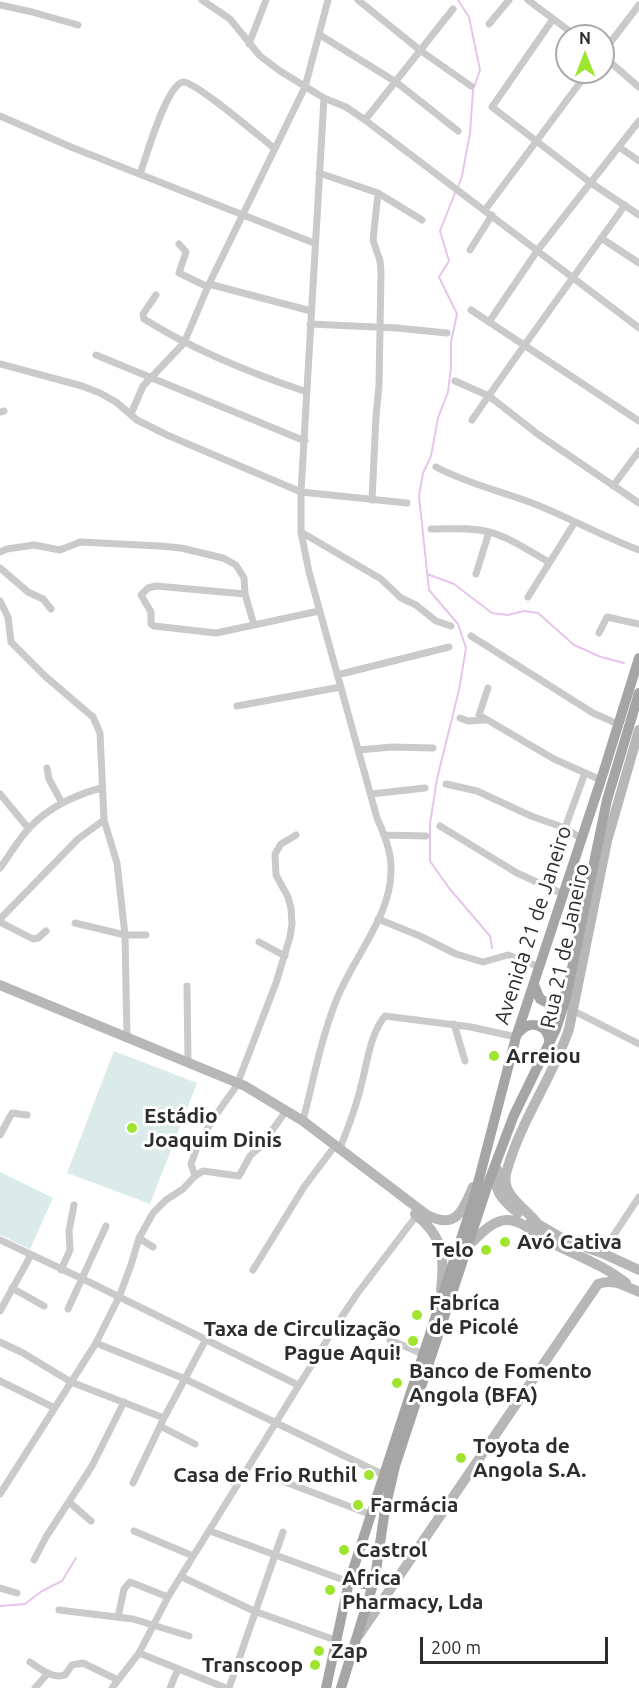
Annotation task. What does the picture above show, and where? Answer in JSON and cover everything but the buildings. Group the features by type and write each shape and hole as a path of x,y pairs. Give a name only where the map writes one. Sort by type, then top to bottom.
{"main road":[{"name":"Avenida 21 de Janeiro","path":"326,1688 350,1576 372,1515 473,1202 517,1035 639,658"},
{"name":"Avenida 21 de Janeiro","path":"341,1688 376,1576 385,1509 392,1478 502,1145 556,1029 567,992 607,800 639,693"},
{"path":"534,985 537,995 544,1002 555,1003 567,992"},
{"path":"517,1035 526,1026 537,1024 549,1035 549,1046"},
{"path":"350,1576 360,1584 368,1584 376,1576"}],"street":[{"path":"202,0 230,19 260,57 305,87 365,120 639,328"},
{"path":"249,44 266,0"},
{"path":"131,414 140,392 150,378 184,343 242,214 305,87 328,0"},
{"path":"358,0 421,51 471,86"},
{"path":"489,24 508,0"},
{"path":"528,0 560,24"},
{"path":"0,5 78,25"},
{"path":"615,38 639,5"},
{"path":"365,120 453,9"},
{"path":"553,19 492,104 493,109 591,183 639,215"},
{"path":"320,35 396,82 458,131"},
{"path":"615,65 639,87"},
{"path":"140,174 167,101 182,82 188,83 213,99 274,148"},
{"path":"485,210 579,84"},
{"path":"303,1121 336,1000 378,919 390,889 392,869 319,611 301,532 314,243 324,98"},
{"path":"0,116 70,147 314,243"},
{"path":"489,322 537,251 639,122"},
{"path":"619,147 639,160"},
{"path":"319,173 378,193 422,220"},
{"path":"372,500 379,386 380,261 373,240 378,193"},
{"path":"472,420 522,346 575,278 625,205"},
{"path":"470,250 492,215"},
{"path":"601,238 639,263"},
{"path":"179,244 186,252 179,273 208,286 311,311"},
{"path":"156,295 143,314 143,318 184,343 261,377 307,392"},
{"path":"471,310 522,346 639,421"},
{"path":"310,324 447,333"},
{"path":"96,355 305,441"},
{"path":"0,364 82,386 108,397 137,420 167,435 301,492 407,503"},
{"path":"455,381 489,396 538,435 639,503"},
{"path":"613,486 639,452"},
{"path":"436,467 456,478 530,503 639,550"},
{"path":"528,597 575,522"},
{"path":"431,529 472,529 489,532 549,561"},
{"path":"301,532 381,579 401,598 416,605 436,621 451,626"},
{"path":"476,574 489,532"},
{"path":"0,552 34,545 60,550 80,542 181,548 223,558 236,565 244,578 245,594 254,625"},
{"path":"1,572 28,592 43,599 51,609"},
{"path":"245,594 156,586 148,588 141,595 151,612 151,624 154,626 216,633 319,611"},
{"path":"0,601 8,618 11,642 46,677 93,717 102,742 101,788 104,820 117,863 125,935 127,1037"},
{"path":"599,633 607,617 639,624"},
{"path":"471,636 593,713 618,724"},
{"path":"337,675 449,646"},
{"path":"237,706 341,687"},
{"path":"488,688 479,715 601,780"},
{"path":"460,718 468,721 486,720"},
{"name":"Rua 21 de Janeiro","path":"537,1223 512,1198 506,1185 507,1170 561,1053 574,1011 609,833 639,730"},
{"path":"358,750 392,747 433,748"},
{"path":"46,768 49,779 62,803"},
{"path":"565,828 585,773"},
{"path":"446,784 477,791 531,816 565,828 582,839"},
{"path":"0,868 29,829 62,803 79,794 101,788"},
{"path":"371,794 425,788"},
{"path":"0,794 29,829"},
{"path":"46,931 33,939 0,920 78,839 104,820"},
{"path":"440,826 517,873 563,894"},
{"path":"195,1176 191,1164 196,1150 236,1085 285,956 292,924 291,908 288,897 276,875 275,854 281,844 296,835"},
{"path":"384,835 426,836"},
{"path":"378,919 456,954 483,962 508,956 540,967"},
{"path":"75,923 125,935 146,935"},
{"path":"260,942 285,956"},
{"path":"0,985 188,1061 303,1121 417,1215 432,1231 442,1251 444,1268 440,1299"},
{"path":"188,986 188,1061"},
{"path":"0,990 236,1085 335,1149 427,1215 442,1221 452,1220 462,1211 482,1165"},
{"path":"574,1011 639,1044"},
{"path":"253,1270 304,1187 348,1129 369,1054 383,1017 454,1024 517,1035"},
{"path":"454,1024 465,1061"},
{"path":"0,1135 12,1113 27,1115"},
{"path":"0,1494 96,1343 119,1297 132,1265 139,1238 153,1213 166,1200 183,1189 195,1176 206,1171 238,1176 250,1156 261,1146 283,1115"},
{"path":"502,1145 495,1186 499,1195 507,1203 524,1218 567,1241 638,1269"},
{"path":"602,1253 639,1197"},
{"path":"61,1270 70,1250 69,1231 74,1204"},
{"path":"112,1688 139,1653 168,1597 276,1425 298,1385 357,1294 417,1215"},
{"path":"469,1245 495,1223 512,1220 607,1269 638,1292"},
{"path":"68,1309 106,1226"},
{"path":"139,1238 153,1247"},
{"path":"0,1240 298,1385"},
{"path":"0,1311 31,1255"},
{"path":"355,1640 598,1284 616,1282 638,1292"},
{"path":"12,1288 44,1306"},
{"path":"390,1340 423,1354"},
{"path":"133,1483 164,1418 206,1341"},
{"path":"0,1342 71,1382 164,1418"},
{"path":"96,1343 185,1378 276,1425 384,1475"},
{"path":"0,1381 55,1408"},
{"path":"34,1560 92,1466 124,1402"},
{"path":"160,1426 195,1444"},
{"path":"272,1477 372,1515"},
{"path":"69,1502 91,1521"},
{"path":"134,1531 193,1556"},
{"path":"210,1531 274,1554 350,1576"},
{"path":"139,1653 228,1688 282,1532"},
{"path":"182,1577 254,1611 335,1640"},
{"path":"118,1617 124,1589 130,1582 168,1597"},
{"path":"0,1588 17,1593"},
{"path":"59,1610 118,1617 189,1636"},
{"path":"30,1662 48,1673 61,1676 65,1675 72,1665 78,1663 118,1680"},
{"path":"170,1688 178,1669"},
{"path":"35,1688 48,1673"}],"shaded area":[{"name":"Estádio Joaquim Dinis","path":"114,1051 197,1083 150,1204 67,1173"},
{"path":"0,1172 53,1198 30,1249 0,1235"}],"waterway":[{"path":"458,0 469,17 480,70 473,90 470,133 458,187"},
{"path":"455,193 440,231 449,261 439,277 457,314 451,342 451,368 448,392 438,418 431,456 423,473 419,496 429,590 458,624 466,648 459,690 437,779 430,824 430,861 449,888 490,936 492,948"},
{"path":"427,574 454,584 492,613 508,615 524,611 538,613 574,645 601,657 624,663"},
{"path":"0,1606 25,1604 42,1591 62,1581 76,1558"}],"place":[{"name":"Arreiou","path":"494,1056"},
{"name":"Estádio Joaquim Dinis","path":"132,1128"},
{"name":"Avó Cativa","path":"505,1242"},
{"name":"Telo","path":"486,1250"},
{"name":"Fabríca de Picolé","path":"417,1315"},
{"name":"Taxa de Circulização Pague Aqui!","path":"413,1341"},
{"name":"Banco de Fomento Angola (BFA)","path":"397,1383"},
{"name":"Toyota de Angola S.A.","path":"461,1458"},
{"name":"Casa de Frio Ruthil","path":"369,1475"},
{"name":"Farmácia","path":"358,1505"},
{"name":"Castrol","path":"344,1550"},
{"name":"Africa Pharmacy, Lda","path":"330,1590"},
{"name":"Zap","path":"319,1651"},
{"name":"Transcoop","path":"315,1665"}]}
